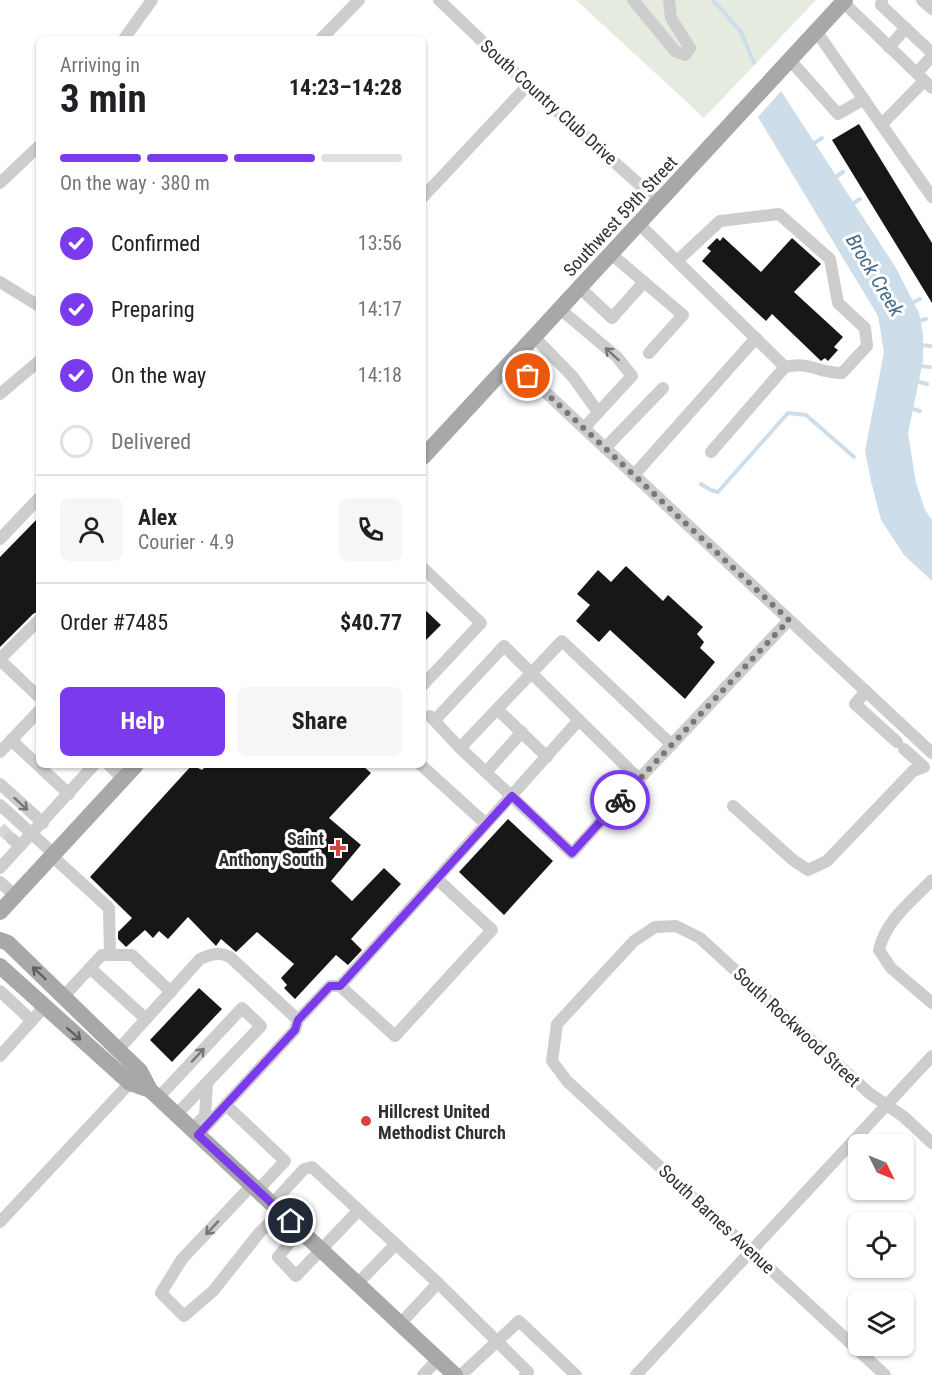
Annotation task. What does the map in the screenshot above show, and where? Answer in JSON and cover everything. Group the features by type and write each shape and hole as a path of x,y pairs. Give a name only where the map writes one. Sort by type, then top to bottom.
{"main road":[{"name":"Southwest 59th Street","path":"426,454 844,1"},
{"path":"0,912 133,768"},
{"path":"0,940 8,943 140,1071 154,1094 455,1375"},
{"path":"2,973 130,1083 154,1094"}],"street":[{"path":"126,36 152,0"},
{"path":"324,36 359,0"},
{"name":"South Country Club Drive","path":"440,0 528,85 659,202"},
{"path":"633,0 675,51 685,55 690,48 671,18 669,0"},
{"path":"882,0 881,5 932,54 924,81 882,124"},
{"path":"922,0 932,9"},
{"path":"844,1 924,81"},
{"path":"657,27 668,25 671,18"},
{"path":"889,46 906,28"},
{"path":"816,32 932,198"},
{"path":"790,60 838,114 864,99"},
{"path":"426,194 528,85"},
{"path":"0,183 36,149"},
{"path":"677,261 720,221 779,214 831,259 838,303 865,328 867,346 842,373 826,373 801,363 785,366 711,452"},
{"path":"639,224 785,366"},
{"path":"611,254 683,315 649,352"},
{"path":"0,282 36,304"},
{"path":"580,288 612,318 644,282"},
{"path":"560,309 617,357 632,376 584,428"},
{"path":"534,337 573,377 598,412"},
{"path":"634,475 756,338"},
{"path":"512,361 866,691 930,759"},
{"path":"0,394 36,364"},
{"path":"605,448 663,388"},
{"path":"0,539 36,501"},
{"path":"426,571 481,623 426,682"},
{"path":"639,779 504,646 428,717 572,853 789,620"},
{"path":"36,623 0,660 36,695"},
{"path":"460,748 562,641 672,745"},
{"path":"866,691 855,704 900,746 930,759"},
{"path":"498,710 546,757"},
{"path":"0,752 36,714"},
{"path":"340,986 579,720"},
{"path":"486,772 522,732"},
{"path":"11,740 36,763"},
{"path":"733,806 793,860 808,870 827,861 913,771 930,759"},
{"path":"41,768 69,794"},
{"path":"3,859 15,842 32,834 43,823 91,768"},
{"path":"112,768 123,779"},
{"path":"424,768 486,824"},
{"path":"0,784 43,823"},
{"path":"0,805 109,908 110,955"},
{"path":"195,1132 226,1105 295,1030 298,1020 330,986 340,986 395,1036 492,930 437,879"},
{"path":"932,880 888,925 881,938 879,950 881,957 891,968 932,1003"},
{"path":"0,882 15,896"},
{"name":"South Rockwood Street","path":"655,927 676,926 700,938 869,1094 904,1117 932,1143"},
{"name":"South Barnes Avenue","path":"655,927 622,952 557,1024 552,1061 567,1081 885,1375"},
{"path":"118,1050 200,959 221,953 230,957 298,1020"},
{"path":"64,996 102,955 132,956 171,992"},
{"path":"90,968 146,1020"},
{"path":"0,991 32,1021"},
{"path":"0,1056 44,1007"},
{"path":"154,1094 242,1008 261,1026 176,1115"},
{"path":"636,1375 932,1056"},
{"path":"0,1222 130,1083"},
{"path":"195,1132 205,1116 207,1083"},
{"path":"226,1105 285,1161 182,1259 162,1293 184,1316 213,1291 308,1166 312,1167 438,1283 528,1372 525,1375"},
{"path":"300,1230 278,1257 296,1276 358,1211"},
{"path":"357,1284 396,1244"},
{"path":"400,1324 438,1283"},
{"path":"461,1375 519,1321 576,1375"},
{"path":"423,1375 438,1359"}],"shaded area":[{"path":"576,0 816,0 704,118"}],"water":[{"name":"Brock Creek","path":"781,91 896,268 919,313 923,334 923,361 908,433 916,483 925,510 932,520 932,581 904,555 881,520 865,451 884,352 878,316 758,117"}],"building":[{"path":"859,124 932,243 932,303 832,140"},
{"path":"723,237 761,272 792,238 821,264 794,292 843,337 834,347 838,350 828,361 825,358 821,361 772,314 766,321 702,261 711,251 707,248 717,238 720,241"},
{"path":"36,520 36,612 0,647 0,557"},
{"path":"626,566 663,601 668,595 703,627 697,634 704,642 700,648 715,662 685,699 610,630 599,642 576,621 590,605 577,594 598,570 611,582"},
{"path":"426,611 441,625 426,640"},
{"path":"189,768 202,770 204,768 365,768 371,773 329,818 361,845 331,881 352,901 384,868 401,884 351,939 362,950 348,965 336,955 295,999 284,988 287,985 281,978 294,964 257,932 236,952 221,939 216,946 188,917 168,939 159,931 153,938 145,930 126,947 118,939 118,932 132,918 90,877"},
{"path":"508,819 553,861 504,915 459,872"},
{"path":"199,988 222,1009 172,1062 150,1040"}],"waterway":[{"name":"Brock Creek","path":"713,0 741,32 754,63"},
{"path":"813,144 822,138"},
{"path":"834,178 843,172"},
{"path":"851,205 860,199"},
{"path":"910,304 920,299"},
{"path":"915,322 926,319"},
{"path":"920,345 931,346"},
{"path":"919,366 930,367"},
{"path":"916,381 927,384"},
{"path":"909,408 920,411"},
{"path":"701,484 718,492 788,413 806,415 854,457"}],"tunnel":[{"path":"0,828 11,838"}],"way so far":[{"path":"528,376 789,620 620,800"}],"place":[{"name":"Saint Anthony South","path":"338,848"},
{"name":"Hillcrest United Methodist Church","path":"366,1121"}],"route":[{"path":"291,1221 198,1135 295,1030 298,1020 330,986 340,986 512,796 572,853 620,800"}]}
